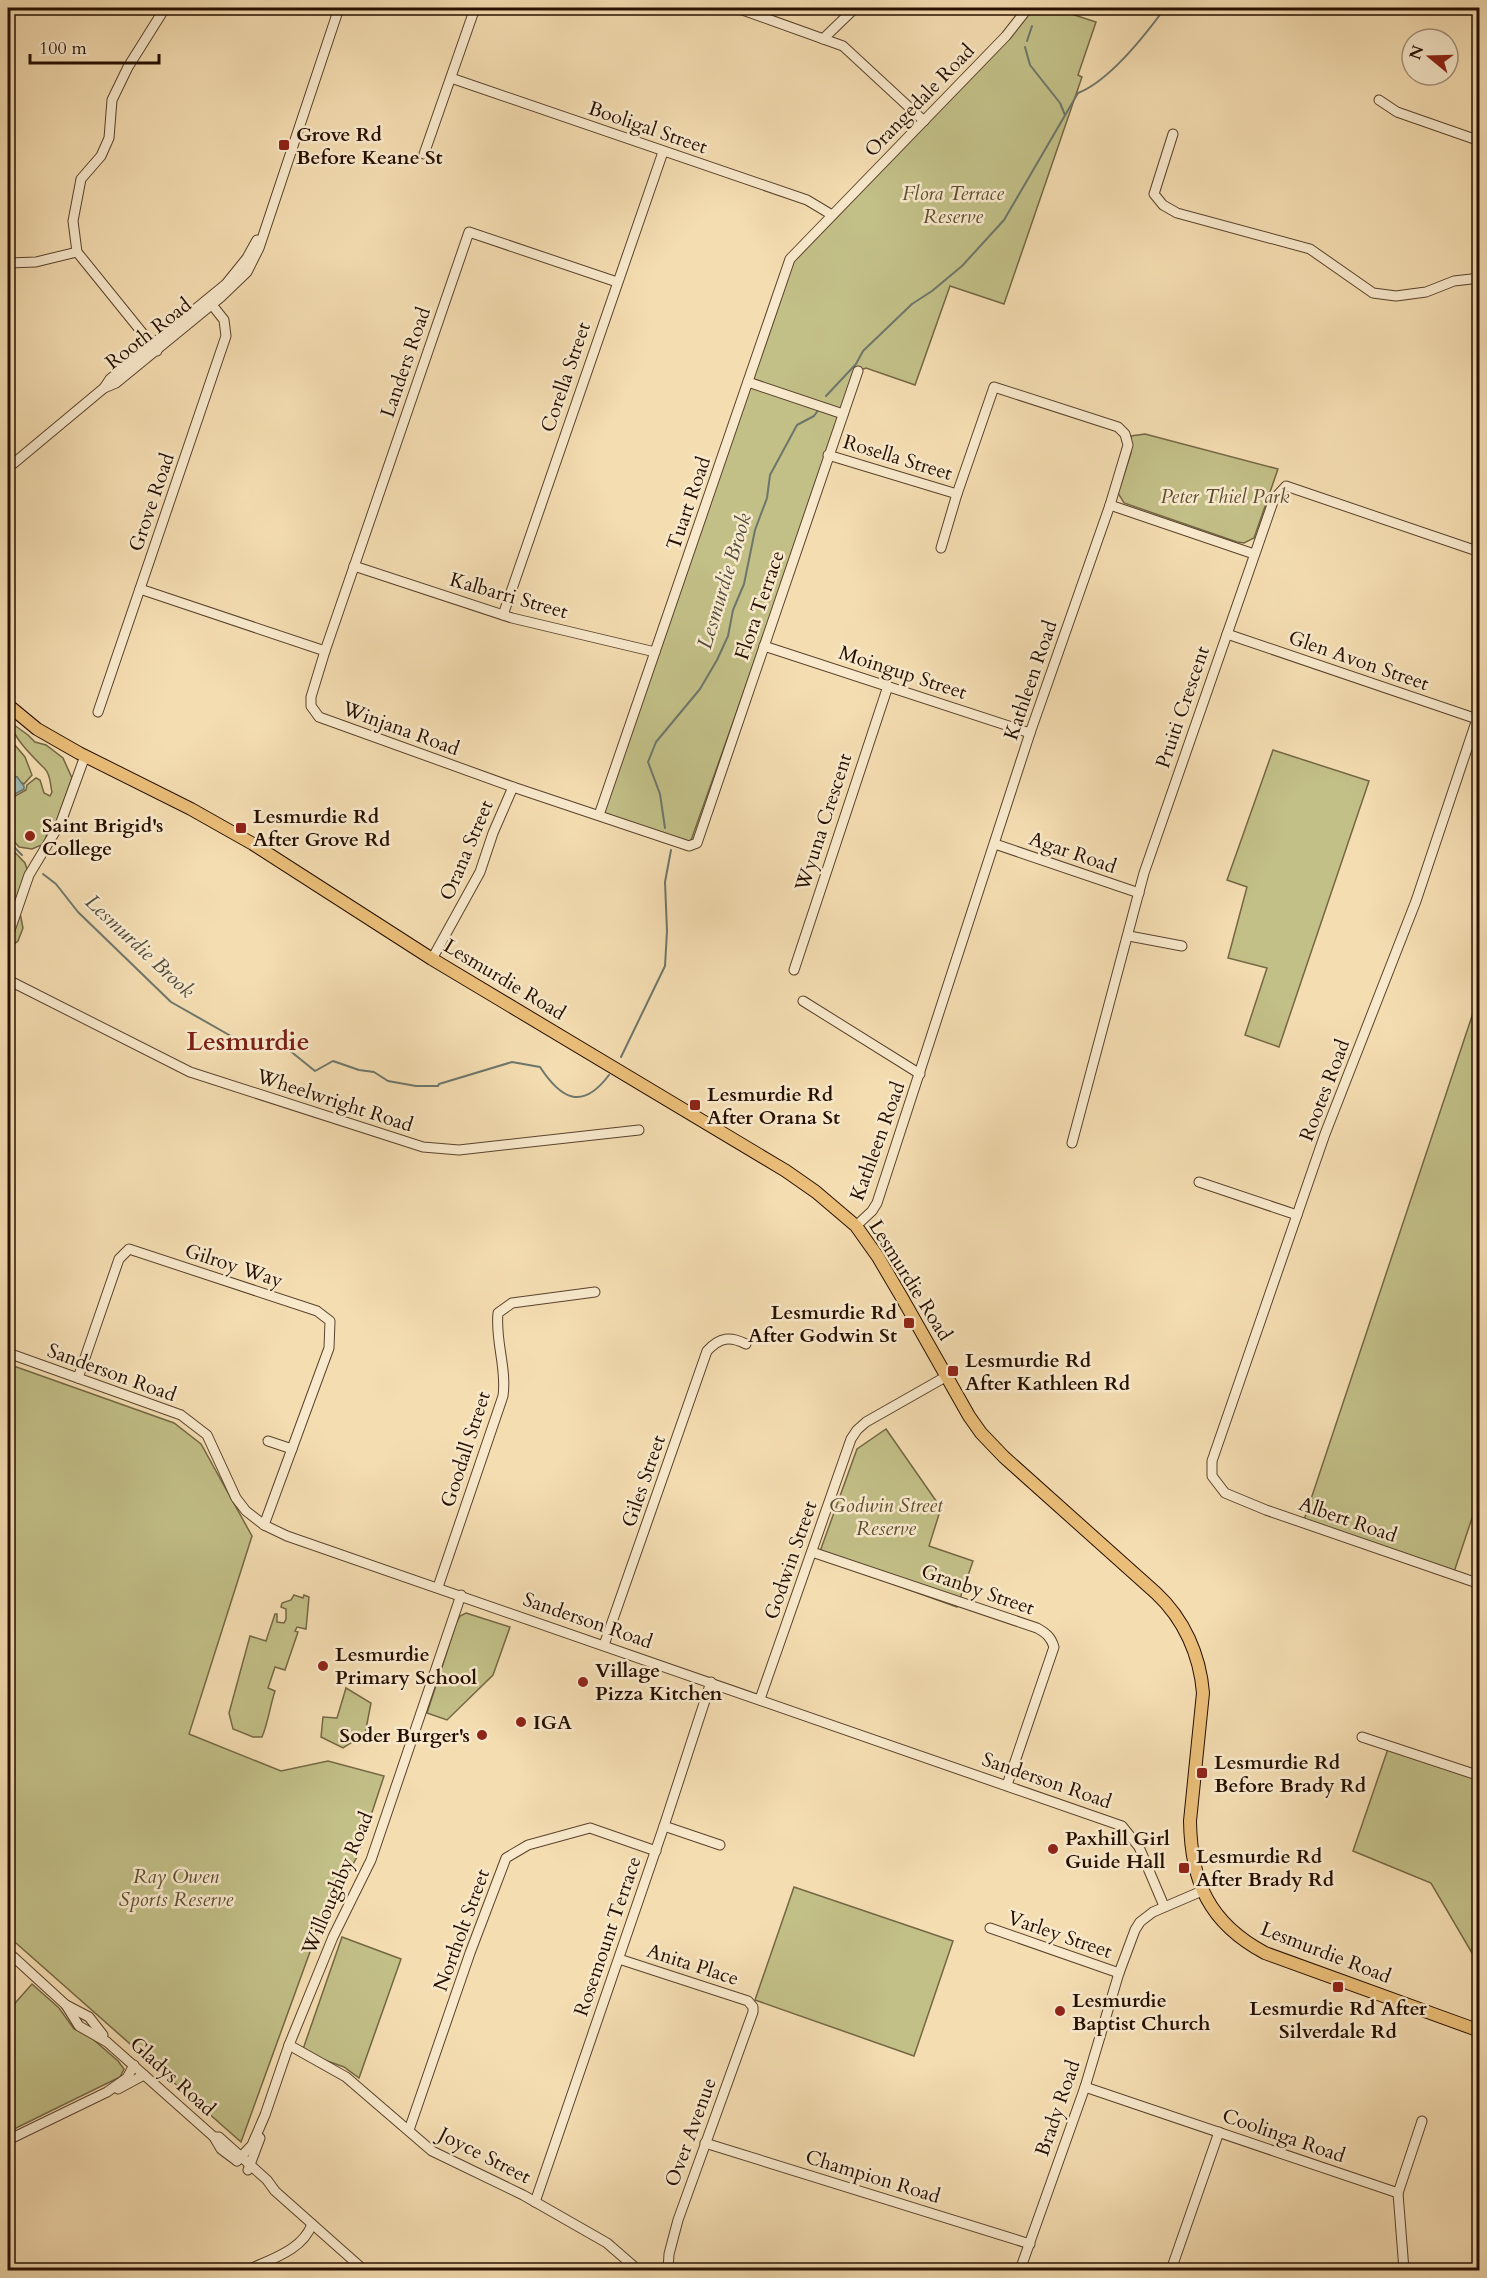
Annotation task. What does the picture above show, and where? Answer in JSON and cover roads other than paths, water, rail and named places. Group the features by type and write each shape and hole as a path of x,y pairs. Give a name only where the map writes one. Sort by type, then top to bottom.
{"main road":[{"name":"Lesmurdie Road","path":"8,705 37,729 226,828 432,959 786,1171 816,1192 856,1226 878,1257 981,1433 1004,1457 1165,1601 1191,1643 1200,1668 1203,1693 1190,1821 1192,1861 1202,1891 1228,1927 1243,1940 1265,1953 1479,2031"}],"street":[{"path":"155,348 77,252 73,221 81,179 101,156 109,138 112,100 128,67 165,8"},
{"path":"211,302 247,272 259,248 312,85 325,64 331,46 334,21 339,8"},
{"path":"424,154 475,8"},
{"path":"737,8 843,46 924,122"},
{"path":"823,39 855,8"},
{"name":"Orangedale Road","path":"832,215 924,122 1012,29 1028,8"},
{"name":"Booligal Street","path":"450,78 807,200 832,215"},
{"path":"1379,100 1397,112 1479,141"},
{"path":"1173,134 1154,194 1163,205 1177,213 1310,249 1373,293 1396,296 1426,292 1454,281 1479,278"},
{"name":"Corella Street","path":"503,615 663,152"},
{"name":"Tuart Road","path":"599,815 790,259 832,215"},
{"name":"Landers Road","path":"324,651 469,232 617,282"},
{"path":"8,263 36,262 77,252"},
{"name":"Rooth Road","path":"8,468 104,388 116,383 211,302"},
{"name":"Grove Road","path":"98,712 226,336 224,320 211,302"},
{"name":"Flora Terrace","path":"689,846 697,843 858,371"},
{"path":"748,382 843,414"},
{"name":"Kathleen Road","path":"856,1226 877,1203 1030,733 1110,505 1128,445 1125,434 1118,427 994,387 941,548"},
{"name":"Rosella Street","path":"828,455 957,494"},
{"name":"Pruiti Crescent","path":"1072,1143 1144,873 1274,499 1286,486 1479,552"},
{"path":"1110,505 1254,554"},
{"name":"Kalbarri Street","path":"354,566 503,615 656,652"},
{"path":"140,590 324,651"},
{"name":"Glen Avon Street","path":"1227,634 1478,720"},
{"name":"Moingup Street","path":"764,646 1030,733"},
{"name":"Winjana Road","path":"324,651 311,697 311,706 319,717 689,846"},
{"name":"Wyuna Crescent","path":"794,970 888,686"},
{"name":"Rootes Road","path":"1212,1476 1212,1461 1325,1134 1416,901 1478,720"},
{"path":"8,936 29,875 61,822 85,756"},
{"name":"Orana Street","path":"432,959 480,872 493,832 513,786"},
{"name":"Agar Road","path":"995,844 1139,893"},
{"path":"1129,936 1182,946"},
{"name":"Wheelwright Road","path":"8,980 190,1072 423,1147 459,1150 639,1130"},
{"path":"803,1001 920,1074"},
{"path":"1199,1182 1297,1215"},
{"name":"Gilroy Way","path":"78,1378 119,1259 129,1249 307,1307 330,1321 329,1348 264,1525"},
{"name":"Goodall Street","path":"438,1587 503,1396 505,1379 497,1327 498,1313 512,1303 595,1292"},
{"name":"Giles Street","path":"604,1645 707,1351 718,1341 726,1338 734,1338 746,1344"},
{"name":"Sanderson Road","path":"8,1353 181,1415 207,1435 236,1498 246,1511 264,1525 286,1536 1122,1826 1139,1847 1164,1906"},
{"name":"Godwin Street","path":"760,1699 851,1439 866,1422 946,1376"},
{"path":"268,1441 292,1449"},
{"name":"Albert Road","path":"1212,1476 1225,1493 1266,1510 1479,1584"},
{"name":"Granby Street","path":"812,1552 1037,1628 1052,1639 1054,1647 1007,1785"},
{"name":"Willoughby Road","path":"238,2159 252,2145 289,2045 333,1937 371,1860 461,1595"},
{"name":"Rosemount Terrace","path":"535,2202 656,1851 711,1682"},
{"path":"1362,1737 1479,1776"},
{"path":"664,1826 720,1845"},
{"name":"Northolt Street","path":"409,2130 470,1953 506,1858 528,1845 590,1828 656,1851"},
{"name":"Brady Road","path":"1020,2271 1085,2087 1128,1947 1140,1922 1164,1906 1202,1891"},
{"name":"Varley Street","path":"990,1928 1119,1973"},
{"name":"Gladys Road","path":"9,1954 66,2005 79,2026 107,2042 214,2138 219,2137 238,2159 267,2180 275,2192 364,2270"},
{"name":"Anita Place","path":"619,1959 748,2001 753,2007"},
{"name":"Over Avenue","path":"668,2271 669,2254 678,2220 753,2007"},
{"name":"Joyce Street","path":"289,2045 346,2077 432,2151 535,2202 607,2243 638,2271"},
{"path":"8,2140 107,2092 127,2078 134,2066"},
{"path":"107,2092 116,2091 144,2075"},
{"name":"Coolinga Road","path":"1085,2087 1398,2193"},
{"name":"Willoughby Road","path":"249,2168 264,2125 265,2115"},
{"path":"1404,2271 1398,2193 1422,2121"},
{"path":"1171,2271 1219,2132"},
{"name":"Champion Road","path":"705,2143 1030,2244"},
{"path":"291,2250 305,2238 312,2224"},
{"path":"248,2271 323,2234"}],"water":[{"path":"8,765 11,767 10,775 17,777 24,789 13,795 8,802"}],"waterway":[{"name":"Lesmurdie Brook","path":"826,396 856,364 863,351 912,304 962,266 1004,220 1078,93 1090,87 1114,68 1165,8"},
{"path":"1027,41 1032,26"},
{"path":"1025,47 1030,65 1060,103 1065,115"},
{"name":"Lesmurdie Brook","path":"665,828 660,794 648,762 656,742 700,689 717,660 728,636 733,610 744,584 755,530 767,498 770,475 797,425 814,416 819,409"},
{"name":"Lesmurdie Brook","path":"8,841 22,855"},
{"name":"Lesmurdie Brook","path":"621,1057 665,966 667,931 665,882 671,850"},
{"name":"Lesmurdie Brook","path":"43,874 56,884 78,912 171,1002 245,1044 270,1042 289,1050 315,1071 333,1061 359,1070 374,1072 388,1081 416,1086 438,1086 512,1062 540,1067 556,1087 572,1097 581,1097 590,1093 609,1075"}],"place":[{"name":"Grove Rd Before Keane St","path":"284,145"},
{"name":"Lesmurdie Rd After Grove Rd","path":"241,828"},
{"name":"Saint Brigid's College","path":"30,836"},
{"name":"Lesmurdie Rd After Orana St","path":"695,1105"},
{"name":"Lesmurdie Rd After Godwin St","path":"909,1323"},
{"name":"Lesmurdie Rd After Kathleen Rd","path":"953,1371"},
{"name":"Lesmurdie Primary School","path":"323,1666"},
{"name":"Village Pizza Kitchen","path":"583,1682"},
{"name":"IGA","path":"521,1722"},
{"name":"Soder Burger's","path":"482,1735"},
{"name":"Lesmurdie Rd Before Brady Rd","path":"1202,1773"},
{"name":"Paxhill Girl Guide Hall","path":"1053,1849"},
{"name":"Lesmurdie Rd After Brady Rd","path":"1184,1868"},
{"name":"Lesmurdie Rd After Silverdale Rd","path":"1338,1987"},
{"name":"Lesmurdie Baptist Church","path":"1060,2011"}],"district":[{"name":"Lesmurdie","path":"248,1041"}],"park label":[{"name":"Flora Terrace Reserve","path":"953,204"},
{"name":"Peter Thiel Park","path":"1225,496"},
{"name":"Godwin Street Reserve","path":"886,1516"},
{"name":"Ray Owen Sports Reserve","path":"176,1888"}]}
